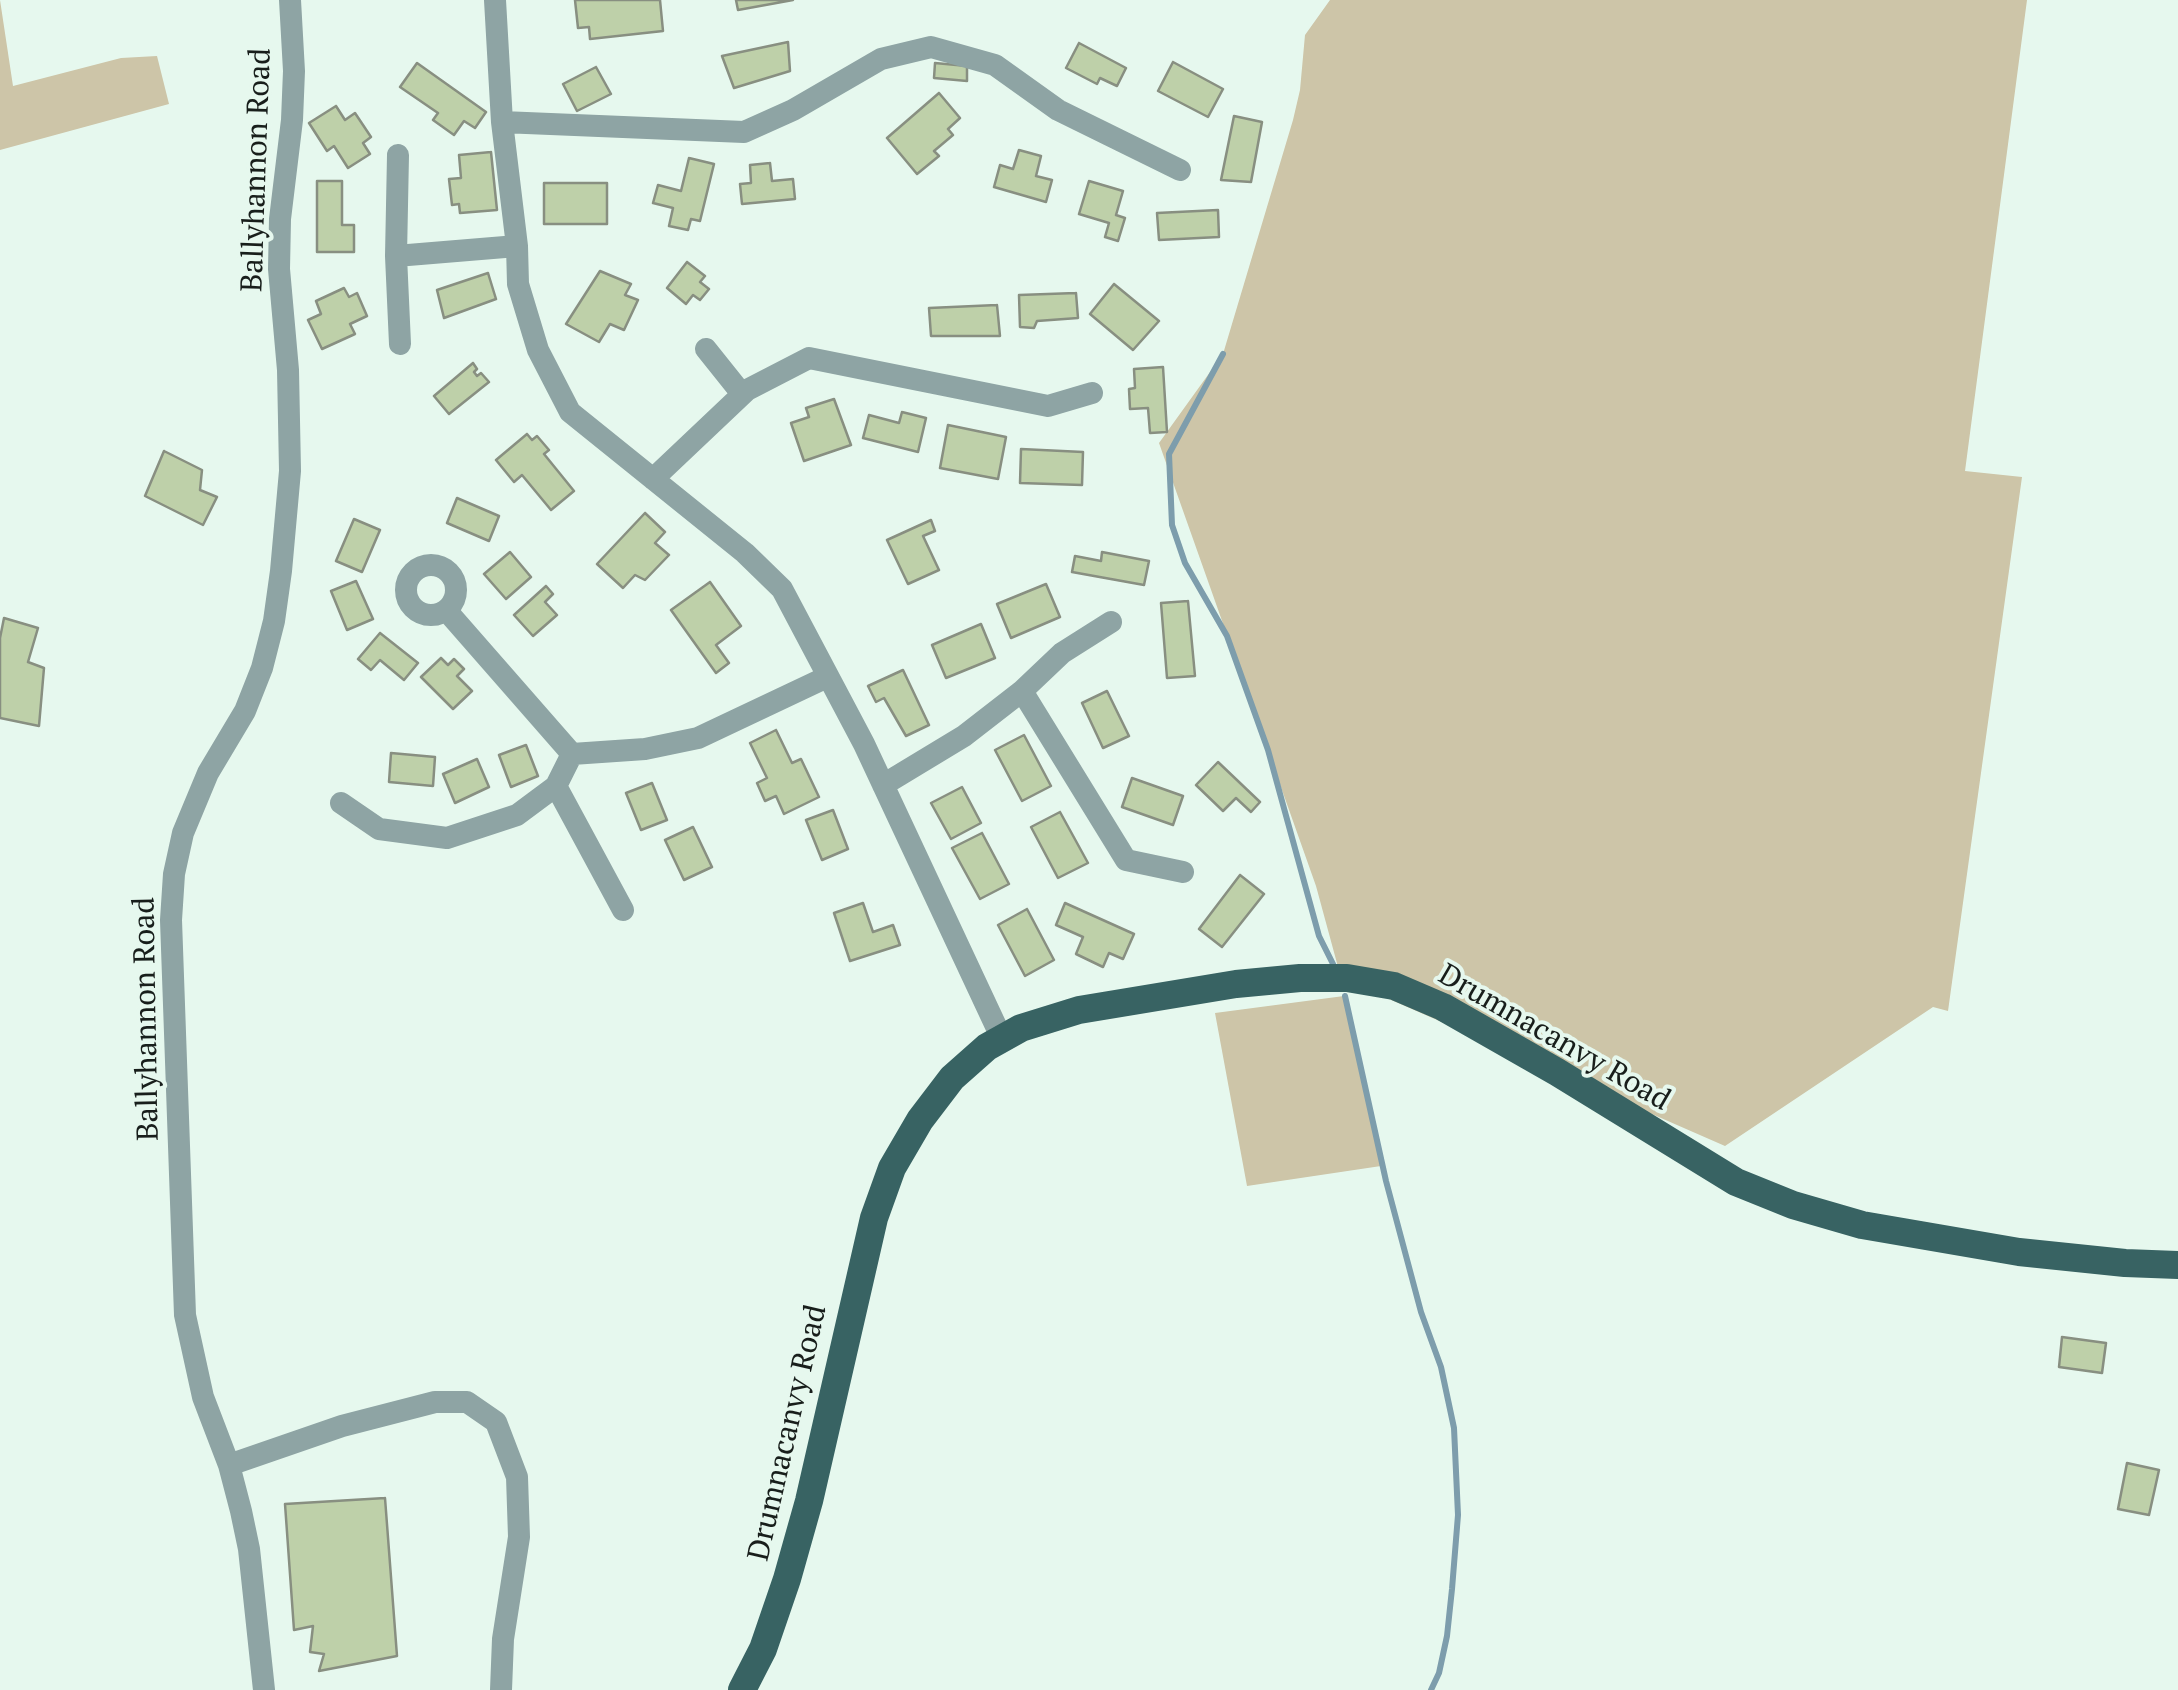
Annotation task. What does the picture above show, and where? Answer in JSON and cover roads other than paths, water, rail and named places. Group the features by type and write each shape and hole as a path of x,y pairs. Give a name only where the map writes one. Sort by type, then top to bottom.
{"main road":[{"name":"Drumnacanvy Road","path":"742,1690 763,1649 787,1579 809,1501 874,1218 892,1168 920,1120 952,1078 986,1046 1022,1028 1079,1010 1236,984 1300,978 1348,978 1394,986 1443,1007 1557,1072 1736,1182 1793,1204 1862,1225 2019,1252 2178,1265"}],"street":[{"name":"Ballyhannon Road","path":"264,1690 249,1549 228,1465 203,1397 185,1315 171,920 174,874 183,833 208,773 245,711 262,668 281,571 290,472 288,370 279,269 280,219 292,120 290,0"},
{"path":"495,0 502,122 518,246 518,284 538,350 570,412 745,554 782,589 883,785 1002,1039"},
{"path":"502,122 744,132 793,110 881,60 931,47 995,66 1058,110 1180,170"},
{"path":"398,154 396,256 400,344"},
{"path":"396,256 518,246"},
{"path":"706,348 742,394"},
{"path":"654,479 742,394 809,358 1048,406 1092,393"},
{"path":"446,610 572,754"},
{"path":"883,785 964,736 1062,653 1111,622"},
{"path":"572,754 645,750 698,738 827,677"},
{"path":"1022,690 1126,860 1183,872"},
{"path":"341,803 380,830 447,838 518,815 556,786 572,754"},
{"path":"556,786 623,910"},
{"path":"228,1465 342,1426 435,1402 468,1402 496,1422 517,1477 519,1537 503,1638 501,1690"}],"waterway":[{"path":"1223,354 1169,454 1172,525 1185,563 1227,636 1268,750 1319,936 1333,964"},
{"path":"1345,996 1386,1181 1421,1312 1441,1367 1454,1428 1458,1515 1452,1589 1447,1636 1431,1690"}]}
